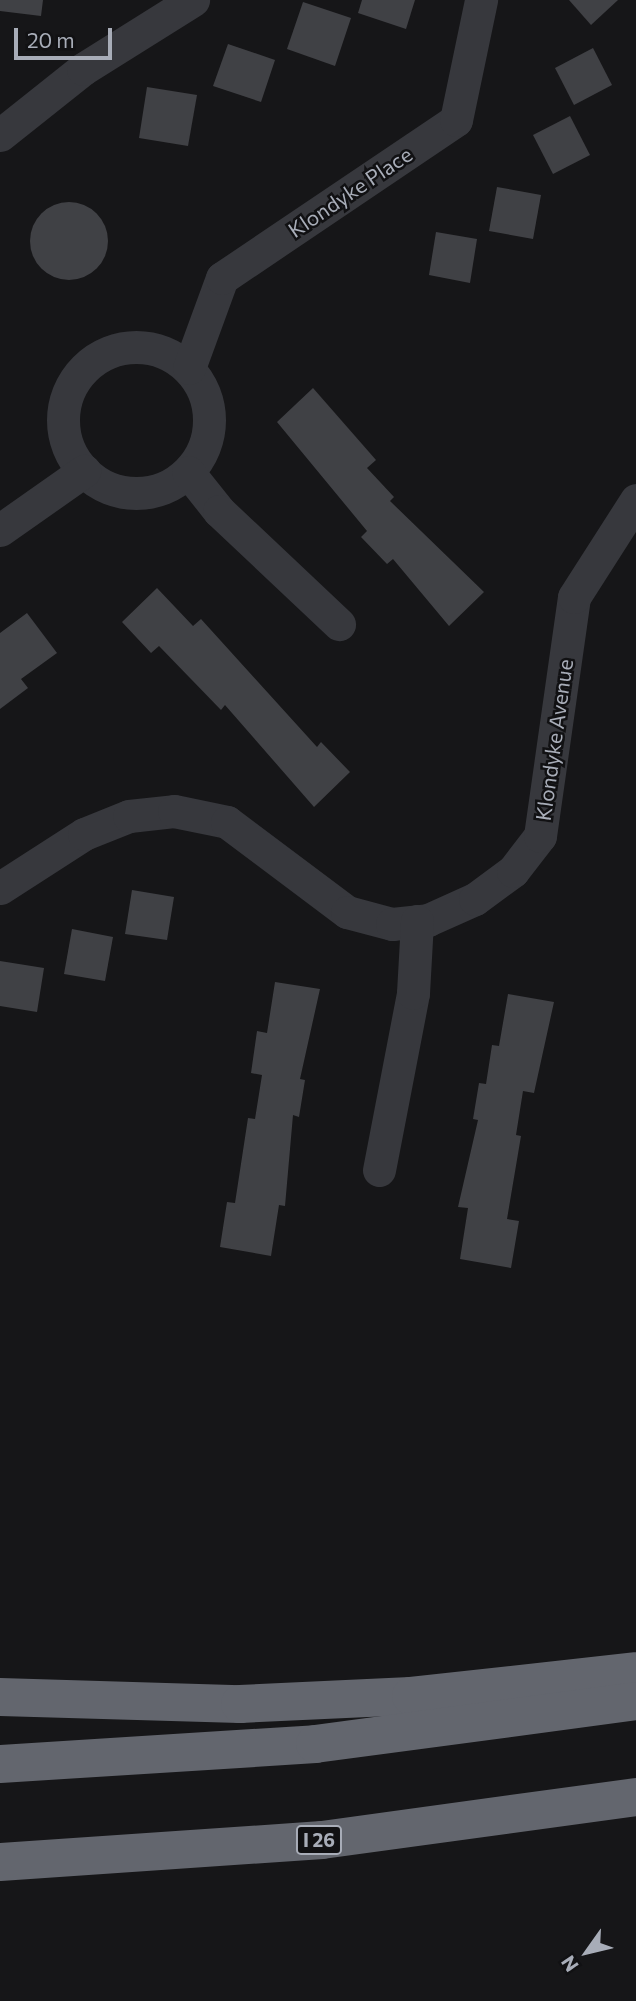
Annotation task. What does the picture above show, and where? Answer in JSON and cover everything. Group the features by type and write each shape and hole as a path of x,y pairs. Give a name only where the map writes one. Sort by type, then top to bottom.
{"highway":[{"path":"0,1697 253,1703 411,1696 636,1671"},
{"path":"0,1764 147,1760 315,1744 636,1701"},
{"name":"I 26","path":"0,1862 322,1840 636,1797"}],"street":[{"path":"0,135 83,69 192,0"},
{"name":"Klondyke Place","path":"188,368 222,278 456,120 481,0"},
{"path":"137,346 165,352 188,368 204,393 209,421 204,449 188,472 164,488 135,493 107,487 84,471 68,447 63,419 69,390 85,367 109,351 137,346"},
{"path":"0,530 84,471"},
{"path":"188,472 219,512 339,624"},
{"name":"Klondyke Avenue","path":"0,888 84,834 129,816 174,811 227,822 346,912 392,923 417,921 475,899 513,871 540,835 574,597 636,500"},
{"path":"379,1170 413,993 417,921"}],"building":[{"path":"0,0 43,0 41,16 0,11"},
{"path":"362,0 415,0 406,29 358,13"},
{"path":"569,0 618,0 591,25"},
{"path":"303,2 351,18 335,66 287,49"},
{"path":"228,44 275,60 261,102 213,86"},
{"path":"593,48 612,85 574,105 555,68"},
{"path":"147,87 197,95 188,146 139,138"},
{"path":"570,116 590,155 553,174 533,135"},
{"path":"497,187 541,195 533,239 489,231"},
{"path":"69,202 84,205 97,213 105,226 108,241 105,256 97,269 84,277 69,280 54,277 41,269 33,256 30,241 33,226 41,213 54,205"},
{"path":"436,232 477,239 470,283 429,275"},
{"path":"313,388 376,460 367,468 394,497 390,501 484,592 449,626 393,559 387,564 361,537 367,531 277,422"},
{"path":"157,588 193,626 201,619 317,747 321,742 350,772 314,807 225,705 221,710 159,646 151,653 122,622"},
{"path":"27,613 57,653 21,679 28,688 0,709 0,633"},
{"path":"132,890 174,897 167,940 125,934"},
{"path":"72,929 113,937 105,981 64,974"},
{"path":"0,961 44,968 37,1012 0,1006"},
{"path":"275,982 320,989 300,1079 305,1080 299,1117 293,1115 285,1206 279,1205 271,1256 220,1247 227,1202 235,1203 248,1118 255,1119 262,1075 251,1073 257,1031 267,1033"},
{"path":"508,994 554,1002 534,1093 523,1091 516,1135 521,1136 507,1219 519,1221 511,1268 460,1259 468,1208 458,1207 478,1120 473,1119 479,1083 486,1084 492,1045 499,1046"}]}
